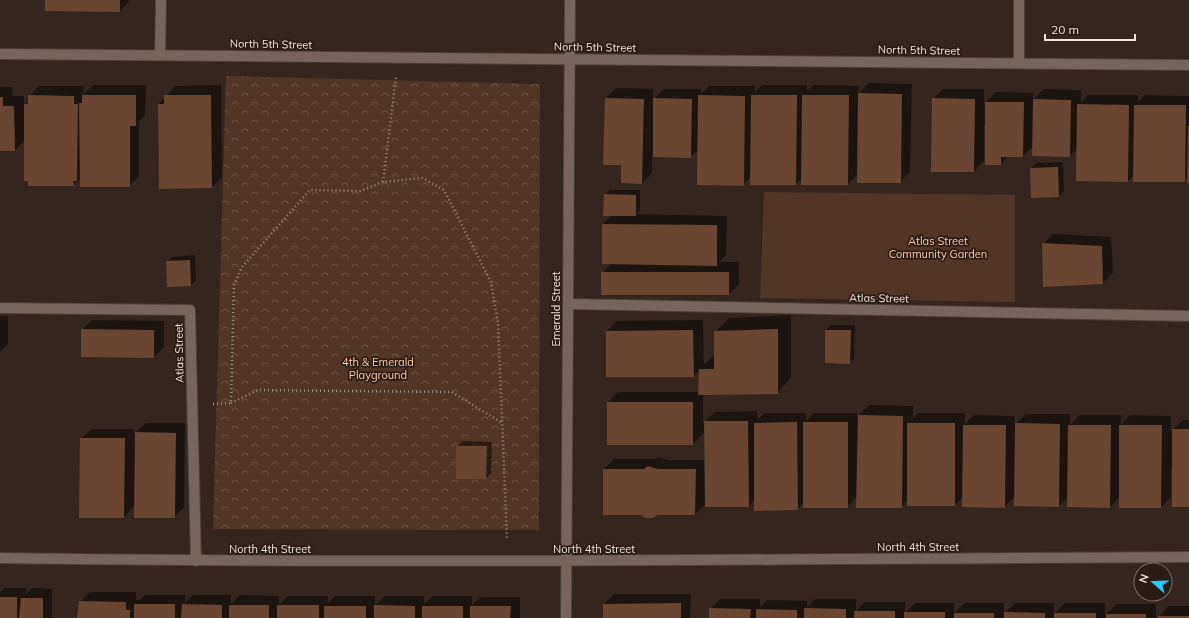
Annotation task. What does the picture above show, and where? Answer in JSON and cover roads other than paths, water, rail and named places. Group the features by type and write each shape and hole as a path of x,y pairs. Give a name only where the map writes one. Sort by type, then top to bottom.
{"street":[{"path":"160,0 160,55"},
{"name":"Emerald Street","path":"566,618 570,0"},
{"path":"1019,0 1019,63"},
{"name":"North 5th Street","path":"0,54 1189,65"},
{"name":"Atlas Street","path":"568,304 1189,316"},
{"name":"Atlas Street","path":"0,308 190,310 196,561"},
{"name":"North 4th Street","path":"0,558 196,561 567,561 1189,557"}],"park label":[{"name":"Atlas Street Community Garden","path":"938,247"},
{"name":"4th & Emerald Playground","path":"378,368"}]}
